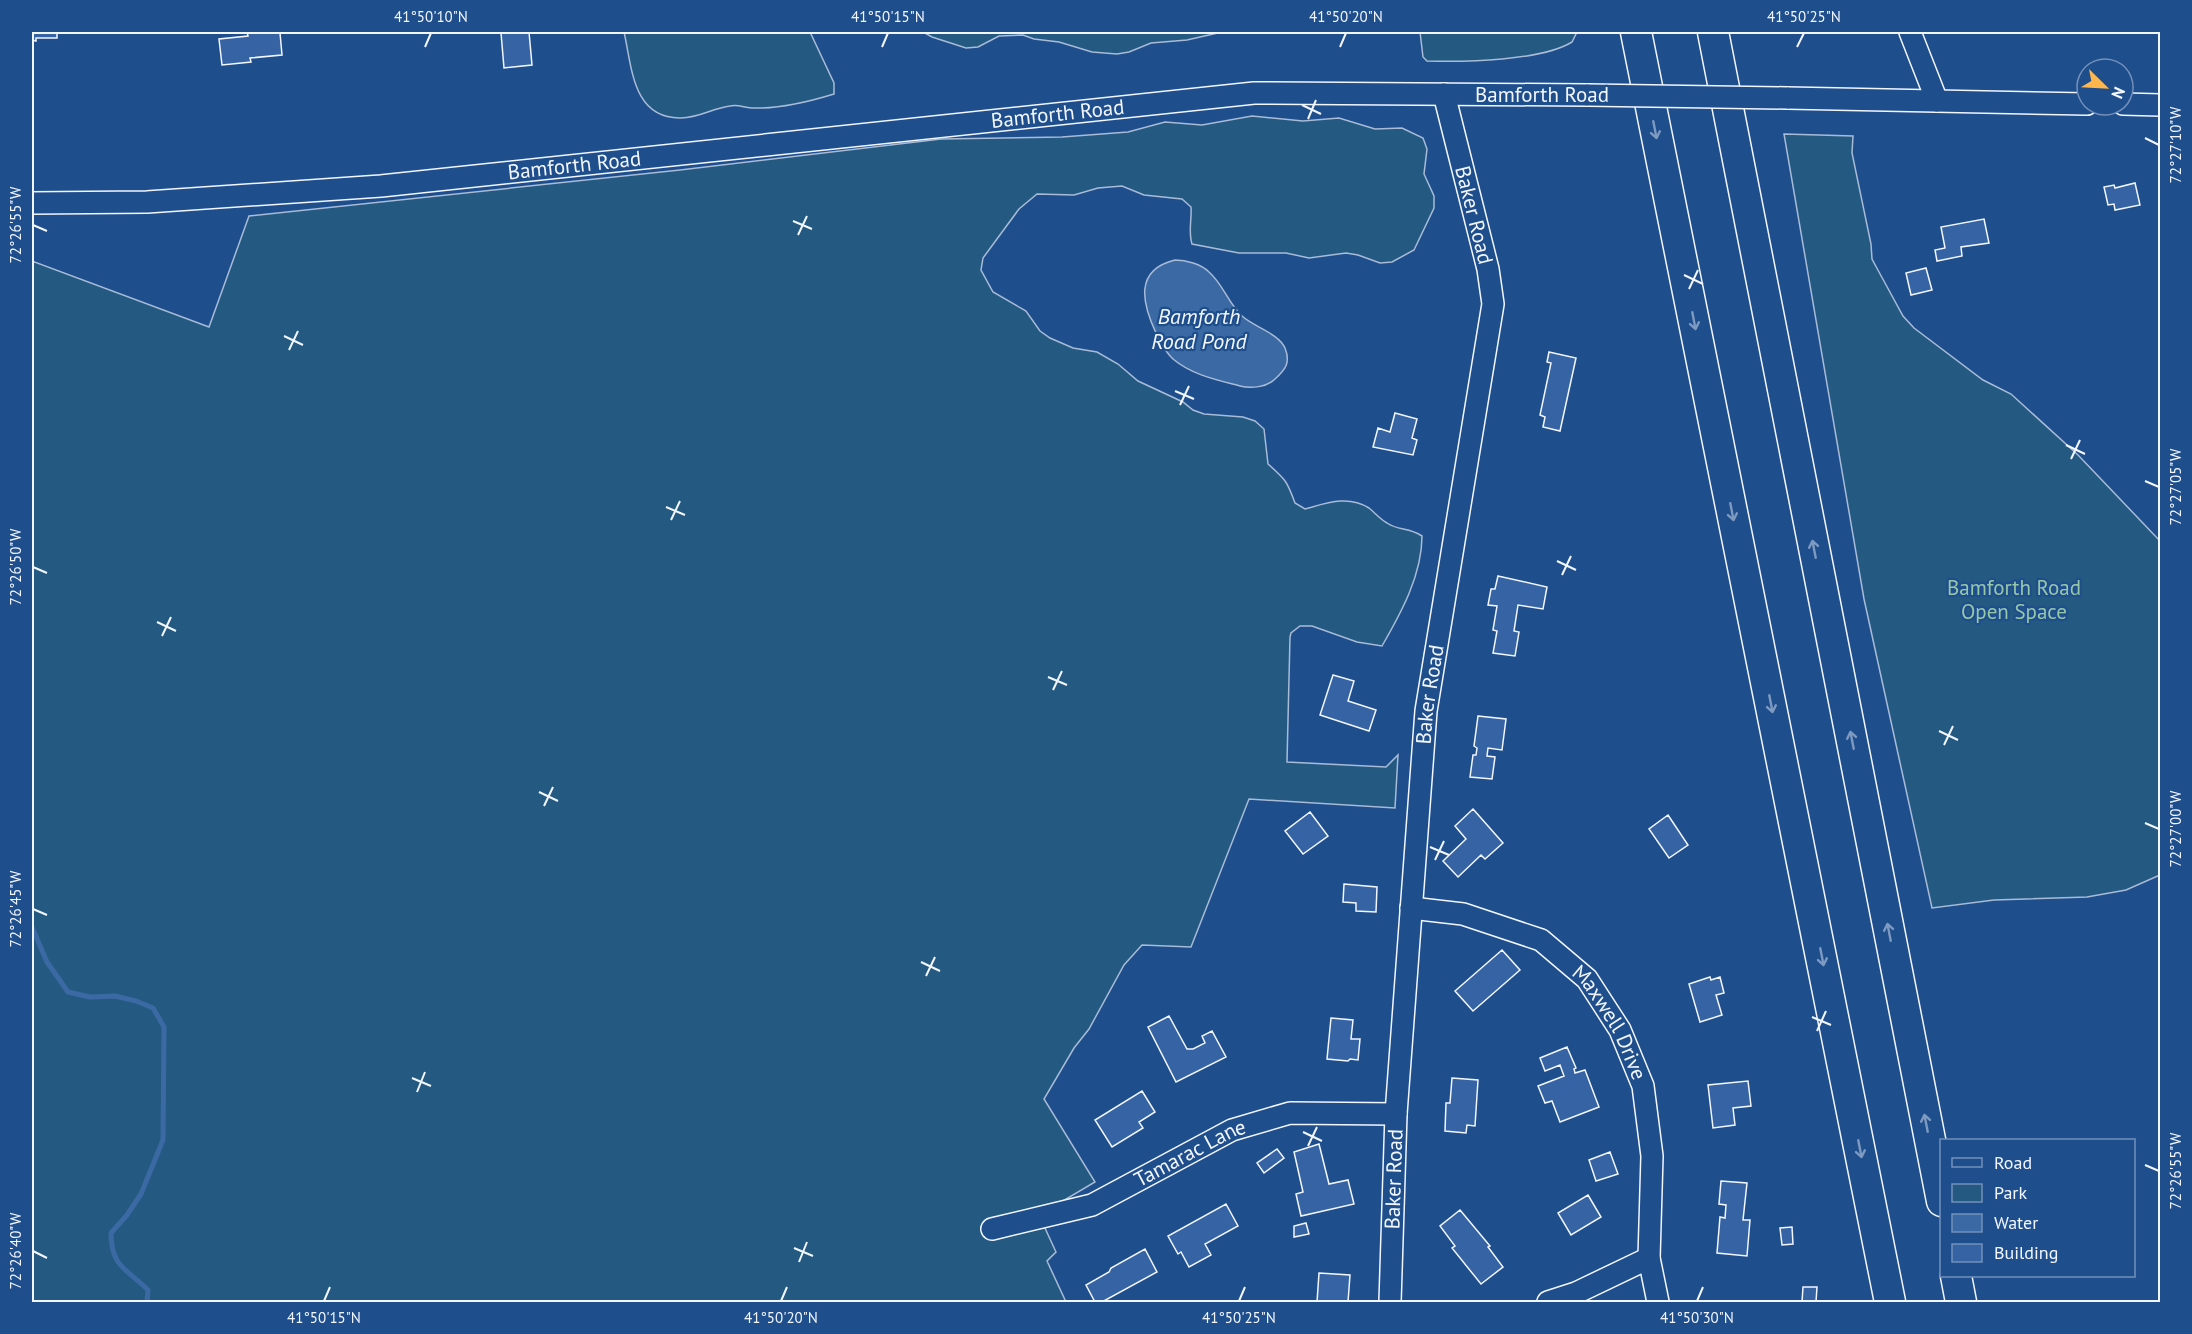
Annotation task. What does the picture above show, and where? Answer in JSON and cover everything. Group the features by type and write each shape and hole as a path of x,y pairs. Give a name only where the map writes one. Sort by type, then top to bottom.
{"highway":[{"path":"1636,32 1890,1302"},
{"path":"1713,32 1940,1196"},
{"path":"1956,1277 1961,1302"}],"street":[{"path":"1910,32 1937,101"},
{"name":"Bamforth Road","path":"32,203 147,202 381,186 1254,93 1588,95 2075,104"},
{"name":"Baker Road","path":"1390,1302 1396,1114 1426,711 1493,304 1488,270 1444,94"},
{"path":"2135,104 2160,105"},
{"name":"Maxwell Drive","path":"1411,908 1463,914 1541,940 1587,979 1620,1030 1643,1086 1652,1156 1649,1258 1658,1302"},
{"name":"Tamarac Lane","path":"992,1229 1092,1205 1232,1130 1290,1113 1396,1114"},
{"path":"1548,1302 1576,1293 1649,1258"}],"green space":[{"path":"624,32 810,32 834,83 834,94 784,106 753,108 733,106 688,118 665,116 653,110 637,88"},
{"path":"923,32 1222,32 1187,40 1151,43 1117,54 1092,52 1059,42 1034,39 1023,35 999,36 978,47 966,48"},
{"path":"1420,32 1577,32 1572,42 1523,57 1427,61 1423,57"},
{"path":"1252,116 1303,121 1339,118 1375,129 1402,128 1423,138 1427,149 1424,174 1434,196 1434,208 1414,250 1392,262 1380,263 1346,253 1309,258 1286,253 1239,253 1192,244 1191,207 1182,199 1144,195 1122,186 1098,188 1074,195 1037,194 1019,209 983,258 981,270 993,292 1026,311 1040,331 1050,338 1073,348 1097,352 1118,364 1138,381 1183,402 1193,410 1204,414 1243,417 1255,421 1264,429 1268,464 1285,481 1295,503 1305,509 1337,501 1361,504 1391,525 1422,536 1418,565 1409,593 1382,646 1357,642 1312,626 1300,626 1291,633 1290,637 1287,762 1386,767 1398,755 1395,808 1249,799 1191,947 1142,945 1124,965 1089,1029 1074,1048 1044,1099 1095,1182 1039,1215 1056,1252 1047,1261 1066,1302 32,1302 32,261 209,327 249,216 680,170 941,139 1062,137 1128,132 1165,122 1202,125"},
{"name":"Bamforth Road Open Space","path":"1784,134 1853,136 1852,153 1872,259 1903,316 1914,328 1983,380 2011,394 2078,455 2160,541 2160,875 2126,890 2087,897 1994,900 1932,908 1864,599"}],"water":[{"name":"Bamforth Road Pond","path":"1175,260 1193,263 1206,269 1242,316 1282,343 1287,353 1287,362 1275,379 1259,387 1240,386 1196,373 1180,365 1170,356 1151,322 1145,289 1147,280 1153,271"}],"building":[{"path":"32,32 57,32 57,38 36,38 36,41 32,40"},
{"path":"247,32 280,33 282,55 250,58 251,62 222,65 219,39 248,36"},
{"path":"529,32 532,65 504,68 501,33"},
{"path":"2135,183 2140,205 2115,210 2114,204 2108,205 2104,187 2114,185 2115,188"},
{"path":"1984,219 1989,243 1961,247 1962,256 1937,261 1935,250 1945,248 1941,227"},
{"path":"1926,268 1932,290 1911,295 1906,273"},
{"path":"1549,352 1576,358 1560,431 1543,427 1545,417 1540,415 1551,363 1547,362"},
{"path":"1395,413 1417,419 1412,438 1417,440 1413,455 1373,447 1378,428 1390,432"},
{"path":"1498,576 1547,587 1543,609 1518,605 1514,631 1519,632 1515,656 1493,653 1497,631 1493,630 1497,606 1488,605 1491,589 1495,589"},
{"path":"1333,675 1354,681 1348,701 1376,710 1369,731 1320,715"},
{"path":"1478,716 1506,719 1502,750 1488,748 1487,756 1495,757 1492,779 1470,777 1473,755 1476,755 1477,748 1474,746"},
{"path":"1473,809 1503,843 1485,859 1481,855 1458,877 1443,861 1466,839 1455,826"},
{"path":"1310,812 1328,836 1303,854 1285,831"},
{"path":"1668,815 1688,845 1669,858 1649,829"},
{"path":"1344,884 1377,887 1376,912 1356,911 1356,903 1343,902"},
{"path":"1502,950 1520,970 1473,1011 1455,991"},
{"path":"1710,977 1711,980 1720,977 1724,993 1716,995 1722,1015 1700,1022 1689,984"},
{"path":"1169,1016 1187,1049 1193,1049 1205,1043 1202,1036 1212,1031 1226,1057 1176,1082 1148,1027"},
{"path":"1331,1018 1353,1020 1351,1039 1360,1039 1358,1060 1327,1059"},
{"path":"1567,1047 1576,1068 1575,1073 1585,1070 1599,1107 1560,1122 1552,1101 1545,1103 1538,1086 1564,1076 1560,1065 1545,1071 1540,1058"},
{"path":"1452,1078 1478,1080 1475,1126 1467,1125 1466,1133 1445,1131 1446,1103 1450,1103"},
{"path":"1748,1081 1751,1106 1733,1108 1735,1125 1713,1128 1708,1085"},
{"path":"1142,1091 1155,1112 1139,1122 1143,1128 1112,1147 1095,1120"},
{"path":"1319,1144 1329,1184 1348,1180 1354,1204 1301,1216 1296,1194 1303,1192 1294,1152"},
{"path":"1277,1149 1284,1158 1264,1173 1257,1163"},
{"path":"1610,1152 1618,1174 1596,1181 1589,1160"},
{"path":"1721,1181 1747,1183 1743,1220 1750,1220 1747,1256 1717,1253 1720,1217 1725,1218 1726,1205 1719,1204"},
{"path":"1588,1195 1601,1217 1571,1235 1558,1213"},
{"path":"1226,1204 1238,1226 1205,1244 1211,1255 1189,1267 1181,1252 1178,1254 1168,1236"},
{"path":"1460,1210 1490,1246 1488,1247 1503,1267 1481,1284 1452,1248 1455,1246 1440,1226"},
{"path":"1306,1223 1309,1234 1294,1237 1294,1226"},
{"path":"1792,1227 1793,1244 1782,1245 1780,1228"},
{"path":"1145,1249 1157,1272 1102,1302 1095,1302 1086,1285"},
{"path":"1319,1273 1350,1275 1348,1302 1317,1302"},
{"path":"1803,1287 1817,1287 1816,1302 1802,1302"}],"waterway":[{"path":"32,927 47,962 68,992 90,997 115,996 136,1001 153,1008 164,1027 163,1140 141,1194 111,1233 117,1260 148,1290 147,1302"}]}
